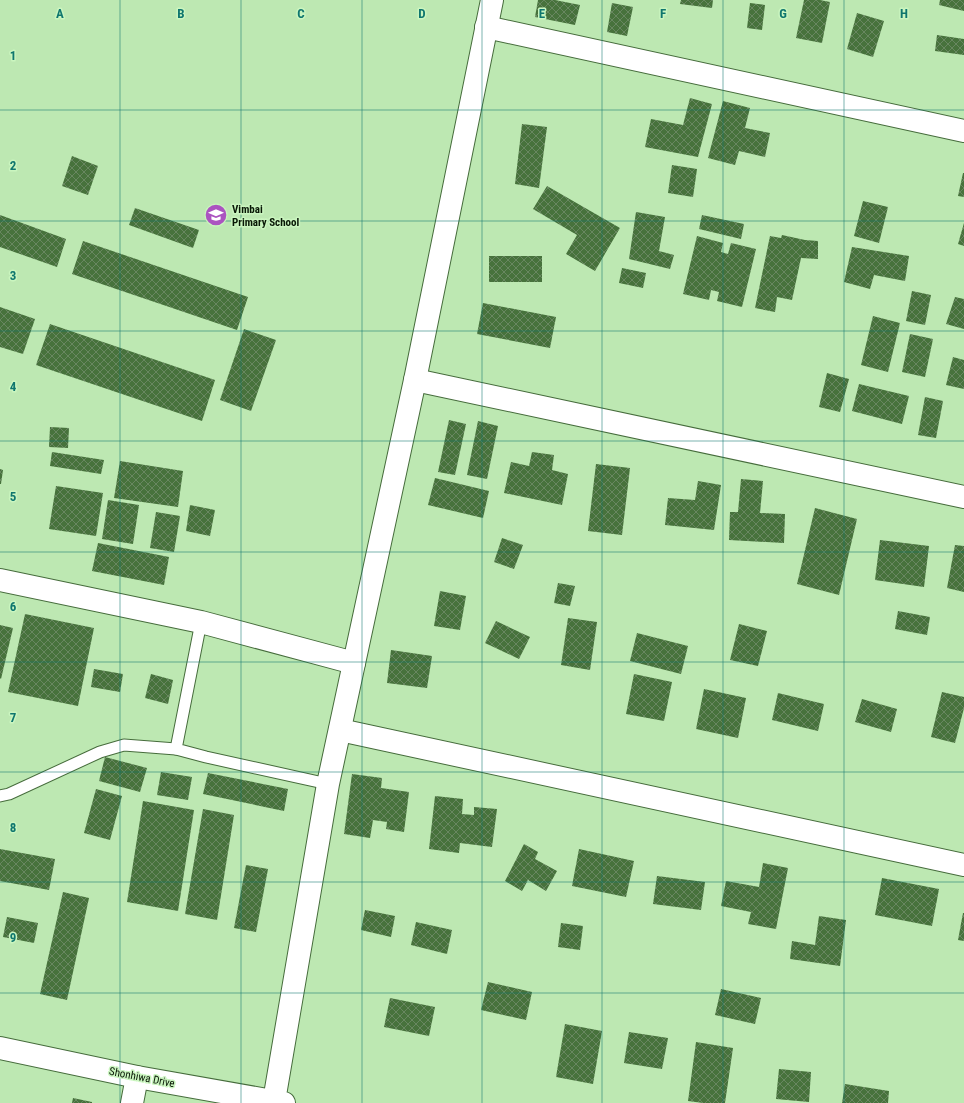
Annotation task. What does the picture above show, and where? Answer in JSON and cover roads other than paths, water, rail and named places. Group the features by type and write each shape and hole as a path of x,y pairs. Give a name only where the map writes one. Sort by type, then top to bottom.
{"street":[{"path":"279,1102 328,784 415,380 492,0"},
{"path":"486,27 964,131"},
{"path":"415,380 964,497"},
{"path":"0,580 201,622 354,663"},
{"path":"340,730 964,865"},
{"name":"Shonhiwa Drive","path":"0,1048 137,1077 279,1102"},
{"path":"132,1103 137,1077"}],"lane":[{"path":"176,749 201,622"},
{"path":"0,796 9,794 100,752 124,745 176,749 328,784"}],"place":[{"name":"Vimbai Primary School","path":"216,215"}]}
